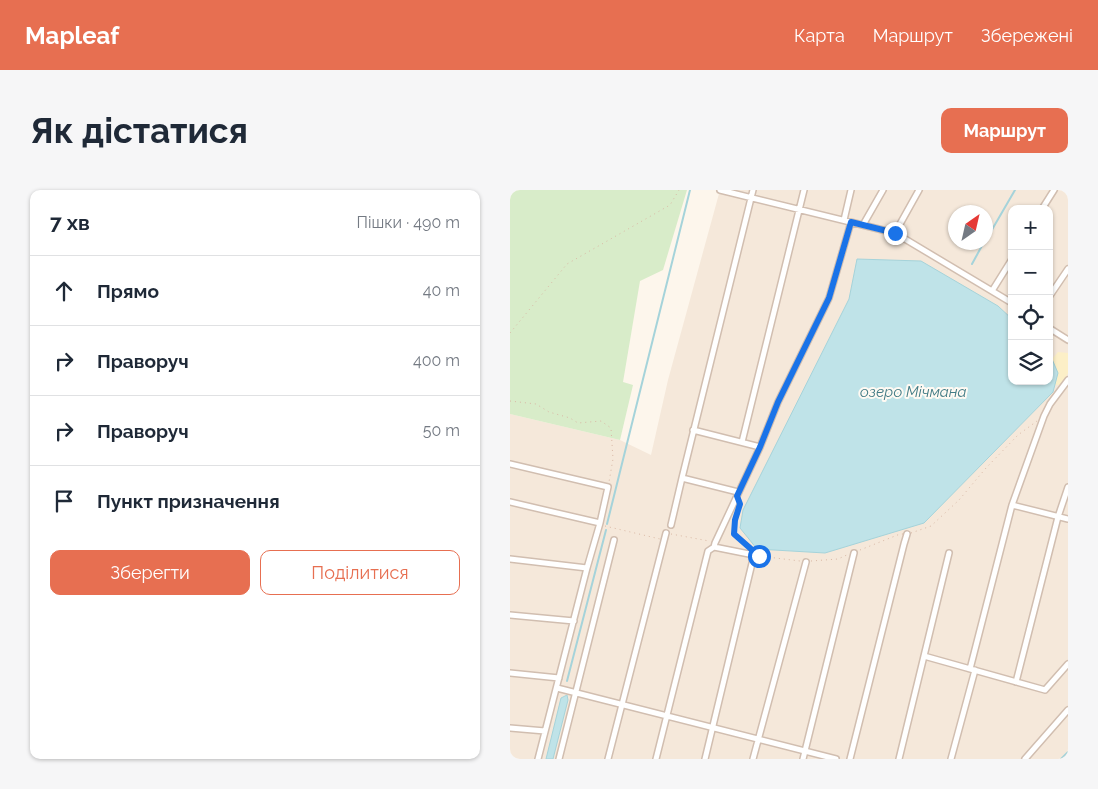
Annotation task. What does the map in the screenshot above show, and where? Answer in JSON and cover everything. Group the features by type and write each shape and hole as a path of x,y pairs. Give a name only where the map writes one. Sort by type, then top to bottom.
{"street":[{"path":"720,190 895,233 1008,301"},
{"path":"671,525 753,190"},
{"path":"742,442 804,190"},
{"path":"844,220 851,190"},
{"path":"863,225 883,190"},
{"path":"895,233 919,190"},
{"path":"1045,205 1054,190"},
{"path":"656,759 708,551 715,544 760,447 778,402 829,298 851,222"},
{"path":"992,291 1008,265"},
{"path":"1050,295 1068,270"},
{"path":"1053,331 1068,340"},
{"path":"952,759 1012,505 1044,416 1050,404 1068,380"},
{"path":"694,430 760,447"},
{"path":"510,464 608,487 538,759"},
{"path":"682,478 737,494"},
{"path":"1016,682 1058,517 1068,487"},
{"path":"510,502 600,524"},
{"path":"1012,505 1068,519"},
{"path":"608,759 666,533"},
{"path":"850,759 908,534"},
{"path":"559,759 614,540"},
{"path":"704,759 753,553 715,544"},
{"path":"803,759 854,553"},
{"path":"898,759 949,553"},
{"path":"510,559 587,568"},
{"path":"754,759 806,562"},
{"path":"510,616 574,621"},
{"path":"924,656 1045,690 1068,664"},
{"path":"510,673 559,678"},
{"path":"557,688 836,759"},
{"path":"1025,759 1068,710"},
{"path":"510,728 545,731"}],"path":[{"path":"510,333 566,264 670,205 679,190"},
{"path":"510,401 536,404 549,412 578,422 601,421 610,428 613,459 608,487"},
{"path":"737,494 740,504 735,520 734,534 753,553 806,562 838,558 900,534 908,534 931,526 959,500 1018,434 1044,416"},
{"path":"600,524 664,540"},
{"path":"666,533 715,544"}],"shaded area":[{"path":"720,190 1068,190 1068,759 510,759 510,414 620,440 651,455 668,380"}],"green space":[{"path":"510,190 687,190 663,270 640,281 623,382 633,385 620,440 510,414"}],"sand":[{"path":"1058,352 1068,353 1068,373 1062,385 1054,385 1058,373 1053,358"}],"water":[{"name":"озеро Мічмана","path":"857,259 921,261 998,306 1008,315 1008,385 1053,385 1053,361 1058,373 1053,392 924,523 825,553 757,549 740,528 743,510 849,299"},
{"path":"567,695 568,700 553,759 546,759 561,698"}],"waterway":[{"path":"607,524 690,190"},
{"path":"993,228 1015,190"},
{"path":"972,264 980,250"},
{"path":"567,681 606,530"},
{"path":"1061,759 1068,752"}],"route":[{"path":"759,556 734,534 735,520 740,504 737,496 778,402 829,298 851,222 895,233"}]}
